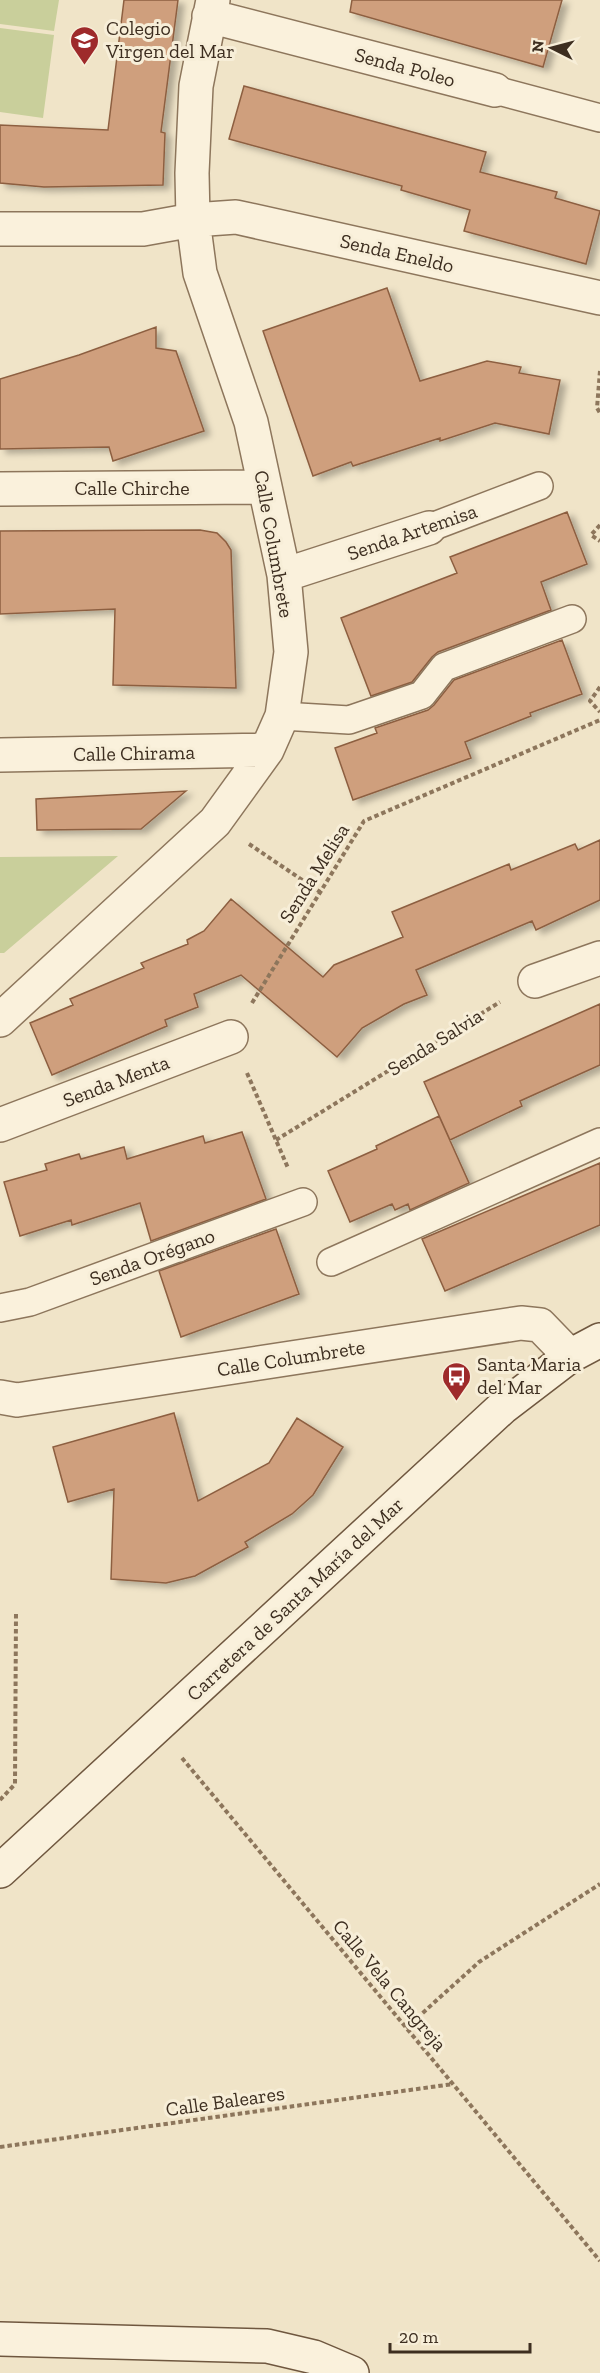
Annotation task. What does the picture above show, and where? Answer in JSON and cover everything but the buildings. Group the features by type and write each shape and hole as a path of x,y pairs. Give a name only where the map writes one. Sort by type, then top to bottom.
{"street":[{"name":"Senda Poleo","path":"211,8 600,118"},
{"name":"Calle Columbrete","path":"0,1020 215,822 267,750 282,716 291,652 284,575 251,422 200,273 193,220 192,173 196,86 211,8"},
{"name":"Senda Eneldo","path":"0,229 143,229 193,220 236,217 600,298"},
{"name":"Senda Artemisa","path":"284,575 429,528 539,486"},
{"name":"Calle Chirche","path":"0,489 265,487"},
{"path":"282,716 349,720 422,695 444,667 572,619"},
{"name":"Calle Chirama","path":"0,755 267,750"},
{"path":"535,981 600,958"},
{"name":"Senda Menta","path":"0,1125 231,1037"},
{"path":"332,1262 600,1142"},
{"name":"Senda Orégano","path":"0,1308 30,1302 303,1202"},
{"name":"Calle Columbrete","path":"0,1397 17,1400 521,1323 540,1326 570,1356"},
{"name":"Carretera de Santa María del Mar","path":"0,1871 502,1408 570,1356 600,1340"},
{"path":"0,2339 267,2346 314,2357 352,2373"}],"path":[{"path":"600,371 597,408 600,413"},
{"path":"600,525 591,535 600,541"},
{"path":"600,687 590,701 600,712"},
{"name":"Senda Melisa","path":"231,1037 364,821 600,720"},
{"path":"215,822 320,892"},
{"name":"Senda Salvia","path":"276,1140 535,981"},
{"path":"0,1800 15,1784 16,1612"},
{"name":"Calle Vela Cangreja","path":"157,1728 600,2261"},
{"path":"406,2028 479,1962 600,1884"},
{"name":"Calle Baleares","path":"0,2147 453,2084"}],"green space":[{"path":"0,0 59,0 54,31 0,24"},
{"path":"0,28 54,35 43,118 0,112"},
{"path":"118,856 4,953 0,953 0,857"}],"place":[{"name":"Colegio Virgen del Mar","path":"85,66"},
{"name":"Santa Maria del Mar","path":"456,1402"}]}
